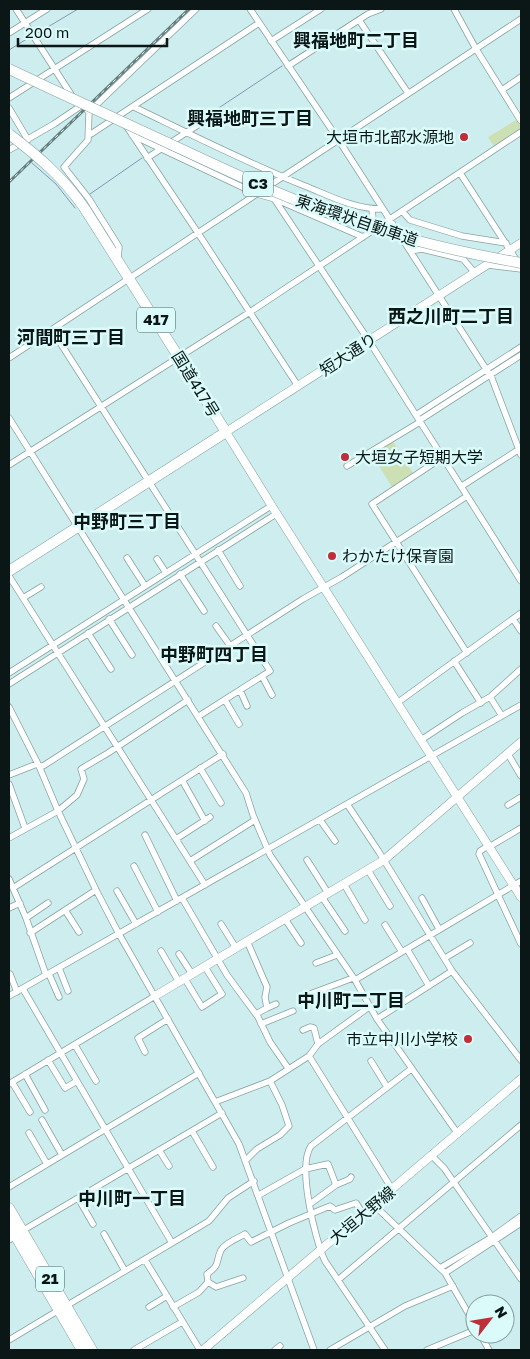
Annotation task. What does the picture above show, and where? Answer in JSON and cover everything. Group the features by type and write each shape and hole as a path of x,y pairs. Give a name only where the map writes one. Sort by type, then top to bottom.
{"highway":[{"name":"東海環状自動車道","path":"9,69 229,171 324,212 419,242 521,263"},
{"name":"国道417号","path":"9,134 52,168 75,194 226,432 9,570"},
{"name":"21","path":"9,1208 15,1236"},
{"name":"21","path":"9,1225 62,1308 92,1350"},
{"name":"21","path":"62,1308 82,1350"}],"street":[{"path":"16,9 79,107"},
{"path":"9,33 47,9"},
{"path":"9,98 148,9"},
{"path":"89,112 196,9"},
{"path":"250,9 338,139 488,372 521,451 462,486"},
{"path":"271,41 321,9"},
{"path":"288,66 359,20 381,9"},
{"path":"454,9 521,122"},
{"path":"9,358 521,19"},
{"path":"359,20 408,93"},
{"path":"89,133 91,134 134,107 259,23"},
{"path":"502,90 521,77"},
{"path":"9,150 82,105 89,112 88,140 64,167 89,199 119,247 118,261"},
{"path":"134,107 282,177 350,204 372,209 382,209"},
{"path":"9,108 28,140"},
{"path":"147,158 218,112"},
{"path":"120,116 298,386"},
{"path":"9,465 250,312 521,132"},
{"path":"131,134 257,194 363,237"},
{"path":"460,173 521,268"},
{"path":"267,187 462,486 521,581"},
{"path":"372,209 374,230"},
{"path":"402,211 410,220 462,236 506,243"},
{"name":"短大通り","path":"226,432 521,243"},
{"path":"410,251 422,249 463,259 475,273"},
{"path":"488,265 521,268"},
{"path":"52,330 270,671 199,716"},
{"path":"347,466 488,372 521,347"},
{"path":"488,372 521,356"},
{"path":"9,418 223,754 246,793 268,850 354,979 377,1019 458,1134"},
{"path":"226,432 521,897"},
{"path":"443,457 372,504 467,653"},
{"path":"9,776 38,765 43,766 467,496"},
{"path":"9,674 88,633 109,619 145,586 166,573 218,550 274,510"},
{"path":"9,684 55,649 126,603 180,574 198,558 274,510"},
{"path":"218,550 240,586"},
{"path":"127,558 145,586"},
{"path":"157,560 166,573"},
{"path":"180,574 204,610"},
{"path":"9,576 205,885"},
{"path":"23,598 41,588"},
{"path":"397,702 521,613"},
{"path":"109,619 132,655"},
{"path":"513,619 521,630"},
{"path":"216,626 230,647"},
{"path":"88,633 111,669"},
{"path":"454,662 481,703"},
{"path":"421,740 462,713 490,698 521,669"},
{"path":"262,676 272,695"},
{"path":"240,690 247,706"},
{"path":"490,698 502,716"},
{"path":"9,838 58,811 77,795 84,779 81,769 188,700"},
{"path":"225,700 239,724"},
{"path":"9,996 521,705"},
{"path":"9,707 96,890 119,934 239,1144 314,1350"},
{"path":"30,1112 10,1083 384,860 521,742"},
{"path":"13,888 223,754"},
{"path":"508,754 521,776"},
{"path":"200,768 221,803"},
{"path":"176,839 208,819 182,780"},
{"path":"9,784 26,828"},
{"path":"508,805 521,798"},
{"path":"347,804 384,860 452,971 521,1060"},
{"path":"190,861 255,820"},
{"path":"320,820 335,841"},
{"path":"521,828 480,851 479,854 521,944"},
{"path":"145,835 180,900 227,975 256,1014 270,1042 288,1068"},
{"path":"307,860 345,932"},
{"path":"134,866 158,912"},
{"path":"368,870 390,906"},
{"path":"9,879 26,918 30,933 59,997"},
{"path":"310,994 354,979 521,881"},
{"path":"344,884 365,920"},
{"path":"30,933 96,890"},
{"path":"117,891 136,924"},
{"path":"422,898 439,929"},
{"path":"9,908 20,903"},
{"path":"26,918 48,903"},
{"path":"66,910 78,932"},
{"path":"285,919 301,943"},
{"path":"221,924 236,948"},
{"path":"385,924 429,986"},
{"path":"247,942 267,988 265,997 267,1008"},
{"path":"445,958 470,942"},
{"path":"161,951 185,978 202,1007 222,994 205,967"},
{"path":"180,954 185,978"},
{"path":"316,963 337,954"},
{"path":"59,968 68,991"},
{"path":"377,1019 452,971"},
{"path":"10,974 106,1129 172,1243"},
{"path":"256,1014 276,1004"},
{"path":"215,1102 270,1081 309,1056 318,1044 369,1007"},
{"path":"261,1024 293,1011"},
{"path":"145,1052 138,1038 168,1019"},
{"path":"303,1030 310,1027 314,1028 318,1044"},
{"path":"75,1044 96,1081"},
{"path":"309,1056 392,1189"},
{"path":"48,1060 65,1088 77,1081"},
{"path":"371,1061 387,1087"},
{"path":"385,1350 320,1251 306,1188 306,1169 308,1151 311,1146 411,1069"},
{"path":"9,1187 199,1073"},
{"path":"25,1074 45,1110"},
{"name":"大垣大野線","path":"201,1350 521,1079"},
{"path":"246,1160 289,1126 282,1105 270,1081"},
{"path":"15,1236 222,1113"},
{"path":"42,1120 62,1155"},
{"path":"338,1280 521,1125"},
{"path":"192,1130 213,1167"},
{"path":"29,1133 47,1164"},
{"path":"159,1150 169,1166"},
{"path":"432,1156 454,1182 521,1279"},
{"path":"259,1195 306,1169 328,1164 336,1185"},
{"path":"310,1204 322,1194 351,1177"},
{"path":"9,1340 209,1221 228,1198 254,1181"},
{"path":"322,1194 335,1210 356,1203 363,1214"},
{"path":"78,1198 93,1224"},
{"path":"374,1205 442,1270 465,1307"},
{"path":"174,1307 199,1292 208,1282 207,1274 218,1265 221,1250 244,1234 251,1242 311,1213 330,1206"},
{"path":"493,1239 521,1216"},
{"path":"442,1270 521,1224"},
{"path":"104,1234 125,1271"},
{"path":"145,1260 201,1350"},
{"path":"208,1282 216,1287 243,1278"},
{"path":"330,1350 405,1306 453,1286"},
{"path":"150,1306 167,1296"},
{"path":"134,1350 182,1322"},
{"path":"427,1350 465,1334"}],"green space":[{"path":"516,120 521,127 521,131 495,148 488,137"},
{"path":"392,440 413,473 392,487 371,453"}],"waterway":[{"path":"36,34 78,9"},
{"path":"290,61 364,13"},
{"path":"9,50 30,37"},
{"path":"187,129 282,66"},
{"path":"90,194 142,158"},
{"path":"32,163 56,184 75,208"}],"railway":[{"path":"9,182 189,9"}],"place":[{"name":"大垣市北部水源地","path":"464,137"},
{"name":"大垣女子短期大学","path":"345,457"},
{"name":"わかたけ保育園","path":"332,556"},
{"name":"市立中川小学校","path":"468,1039"}],"district":[{"name":"興福地町二丁目","path":"356,41"},
{"name":"興福地町三丁目","path":"250,119"},
{"name":"西之川町二丁目","path":"451,317"},
{"name":"河間町三丁目","path":"71,338"},
{"name":"中野町三丁目","path":"127,522"},
{"name":"中野町四丁目","path":"214,655"},
{"name":"中川町二丁目","path":"351,1001"},
{"name":"中川町一丁目","path":"132,1199"}]}
